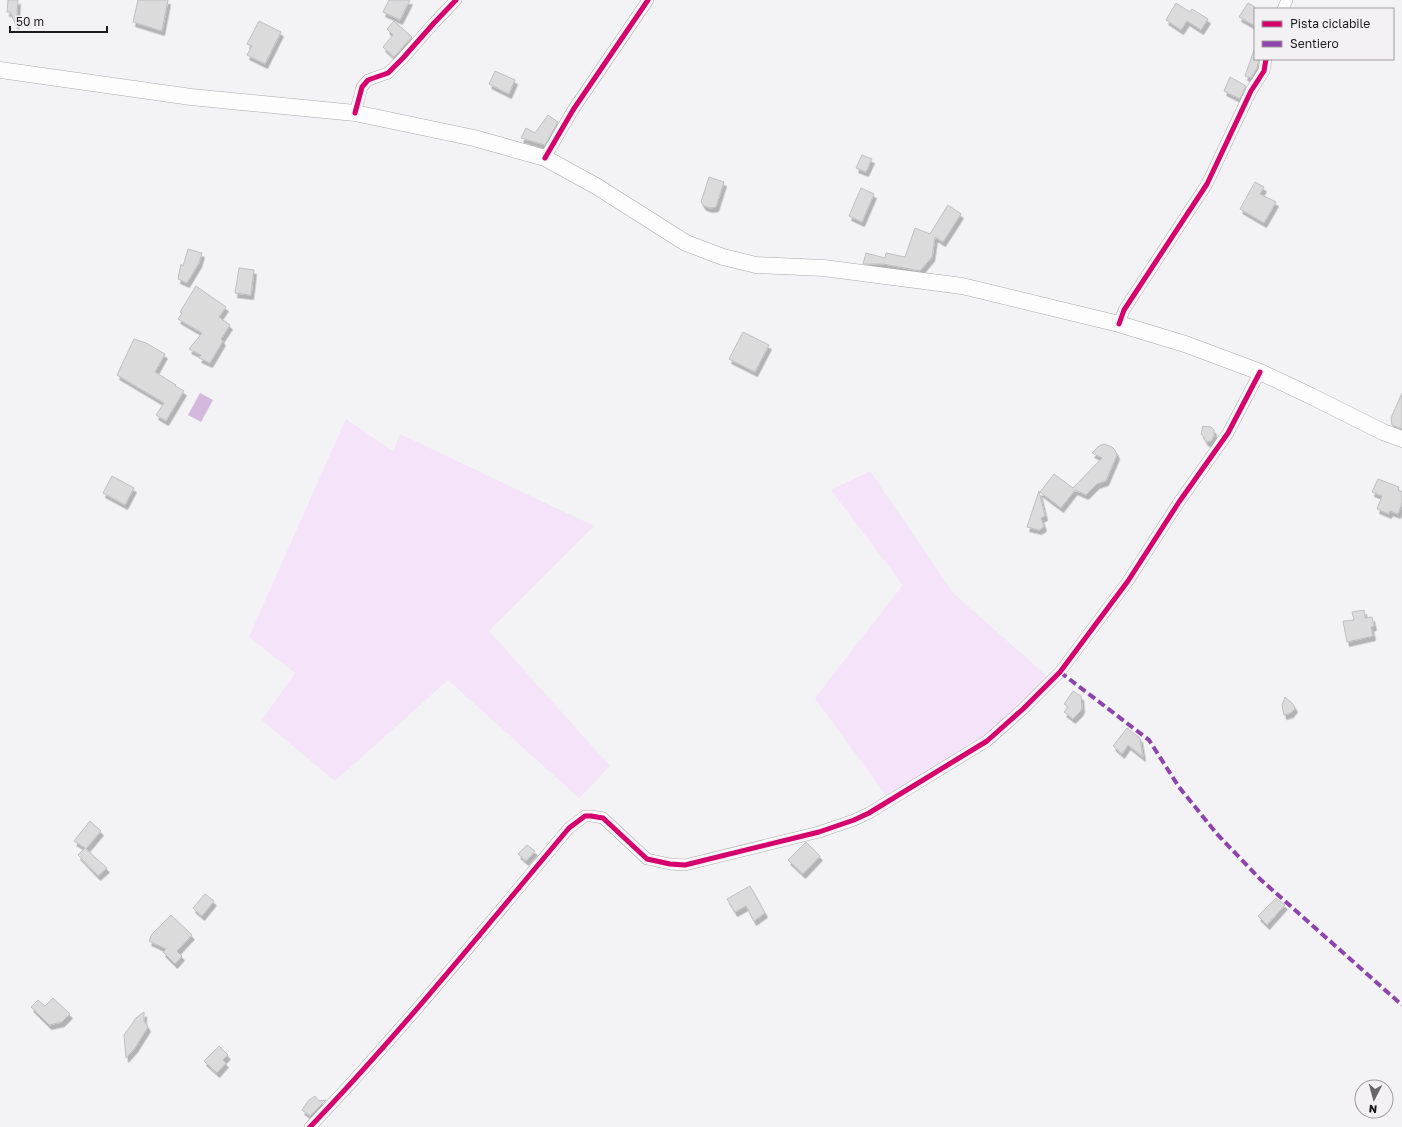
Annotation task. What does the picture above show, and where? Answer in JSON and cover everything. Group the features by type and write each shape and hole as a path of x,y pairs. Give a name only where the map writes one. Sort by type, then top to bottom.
{"main road":[{"path":"0,70 191,97 355,113 474,138 545,158 596,186 686,244 723,257 756,265 824,268 962,286 1119,324 1185,344 1260,372 1383,432 1402,439"}],"street":[{"path":"355,113 362,87 368,80 388,73 456,0"},
{"path":"545,158 573,110 648,0"},
{"path":"1119,324 1124,310 1207,184 1251,92 1264,71 1266,60"},
{"path":"310,1127 362,1072 569,828 585,816 603,818 647,859 670,864 685,865 819,832 854,820 869,813 987,741 1023,709 1060,672 1124,587 1179,502 1228,433 1260,372"}],"shaded area":[{"path":"200,393 213,400 201,422 188,415"},
{"path":"346,419 393,451 400,434 594,526 489,631 610,766 579,798 448,680 335,781 262,720 295,673 249,637"},
{"path":"870,471 954,594 1049,678 965,753 887,797 815,698 903,585 831,490"}],"building":[{"path":"8,0 18,0 16,25 10,12 7,12"},
{"path":"138,0 168,0 162,31 133,22"},
{"path":"389,0 410,0 400,20 383,12"},
{"path":"1176,3 1190,12 1192,9 1208,19 1201,30 1187,21 1181,30 1166,20"},
{"path":"1248,3 1255,7 1254,25 1239,17"},
{"path":"259,21 281,32 265,64 247,55 252,46 247,44"},
{"path":"394,21 412,37 394,57 383,47 393,35 387,29"},
{"path":"1254,50 1254,60 1259,60 1257,68 1251,78 1245,76"},
{"path":"495,71 515,80 509,94 489,84"},
{"path":"1230,77 1246,86 1240,99 1224,91"},
{"path":"548,115 558,122 545,145 521,138 526,128 535,133"},
{"path":"862,155 872,159 866,172 856,168"},
{"path":"709,177 724,182 716,207 710,208 704,206 701,202"},
{"path":"1255,182 1264,187 1260,194 1276,202 1264,223 1240,209"},
{"path":"861,188 874,194 862,222 849,216"},
{"path":"948,205 961,214 943,242 935,237 932,257 920,271 884,264 863,264 866,253 885,258 886,253 905,257 915,228 930,234"},
{"path":"188,249 202,253 199,263 187,283 178,279 181,264 183,266"},
{"path":"239,268 254,270 251,295 235,293"},
{"path":"196,286 226,307 219,317 230,325 221,339 223,341 210,363 199,358 201,355 189,349 202,333 178,319 182,313 180,312"},
{"path":"743,332 769,345 755,372 729,359"},
{"path":"134,339 146,343 165,354 155,372 184,391 166,421 156,415 164,403 117,375"},
{"path":"1402,393 1402,429 1392,425 1391,418"},
{"path":"1203,426 1211,427 1214,430 1214,436 1211,441 1206,442 1201,434"},
{"path":"1104,444 1112,447 1117,455 1106,481 1097,484 1086,495 1075,490 1061,508 1040,492 1054,474 1073,488 1102,458 1092,453 1099,446"},
{"path":"112,476 134,488 125,505 103,493"},
{"path":"1378,479 1399,487 1398,490 1402,492 1402,503 1398,514 1390,511 1389,514 1377,509 1382,496 1372,492"},
{"path":"1039,491 1045,516 1041,518 1044,527 1039,530 1027,527"},
{"path":"1364,610 1365,618 1372,617 1374,626 1371,627 1373,636 1347,642 1343,621 1354,620 1352,612"},
{"path":"1073,691 1081,696 1082,708 1073,719 1064,712 1068,707 1064,704"},
{"path":"1285,697 1293,704 1295,708 1291,713 1284,715 1282,705"},
{"path":"1127,728 1140,738 1143,757 1128,745 1122,754 1113,746"},
{"path":"90,821 101,831 86,849 107,868 98,876 78,855 85,848 74,841"},
{"path":"806,842 820,856 803,874 788,860"},
{"path":"527,845 535,851 526,861 518,854"},
{"path":"750,886 765,913 754,921 746,906 735,912 727,899"},
{"path":"205,894 214,901 202,916 193,908"},
{"path":"1276,898 1285,905 1267,925 1258,916"},
{"path":"171,915 192,935 177,951 182,956 175,964 163,952 166,949 149,941 152,934"},
{"path":"53,998 70,1014 62,1022 49,1025 31,1007 38,1000 45,1006"},
{"path":"144,1012 144,1021 148,1027 135,1048 126,1058 124,1035 136,1018"},
{"path":"219,1046 228,1055 223,1060 226,1063 217,1073 204,1061"},
{"path":"315,1096 319,1101 326,1100 310,1116 302,1110 308,1101"}],"marked path":[{"path":"1060,672 1149,740 1179,787 1217,834 1260,879 1402,1005"}],"cycle path":[{"path":"355,113 362,87 368,80 388,73 456,0"},
{"path":"545,158 573,110 648,0"},
{"path":"1119,324 1124,310 1207,184 1251,91 1264,71 1266,60"},
{"path":"310,1127 410,1017 569,828 585,816 603,818 647,859 670,864 685,865 819,832 854,820 869,813 987,741 1023,709 1060,672 1128,581 1179,502 1228,433 1260,372"}]}
